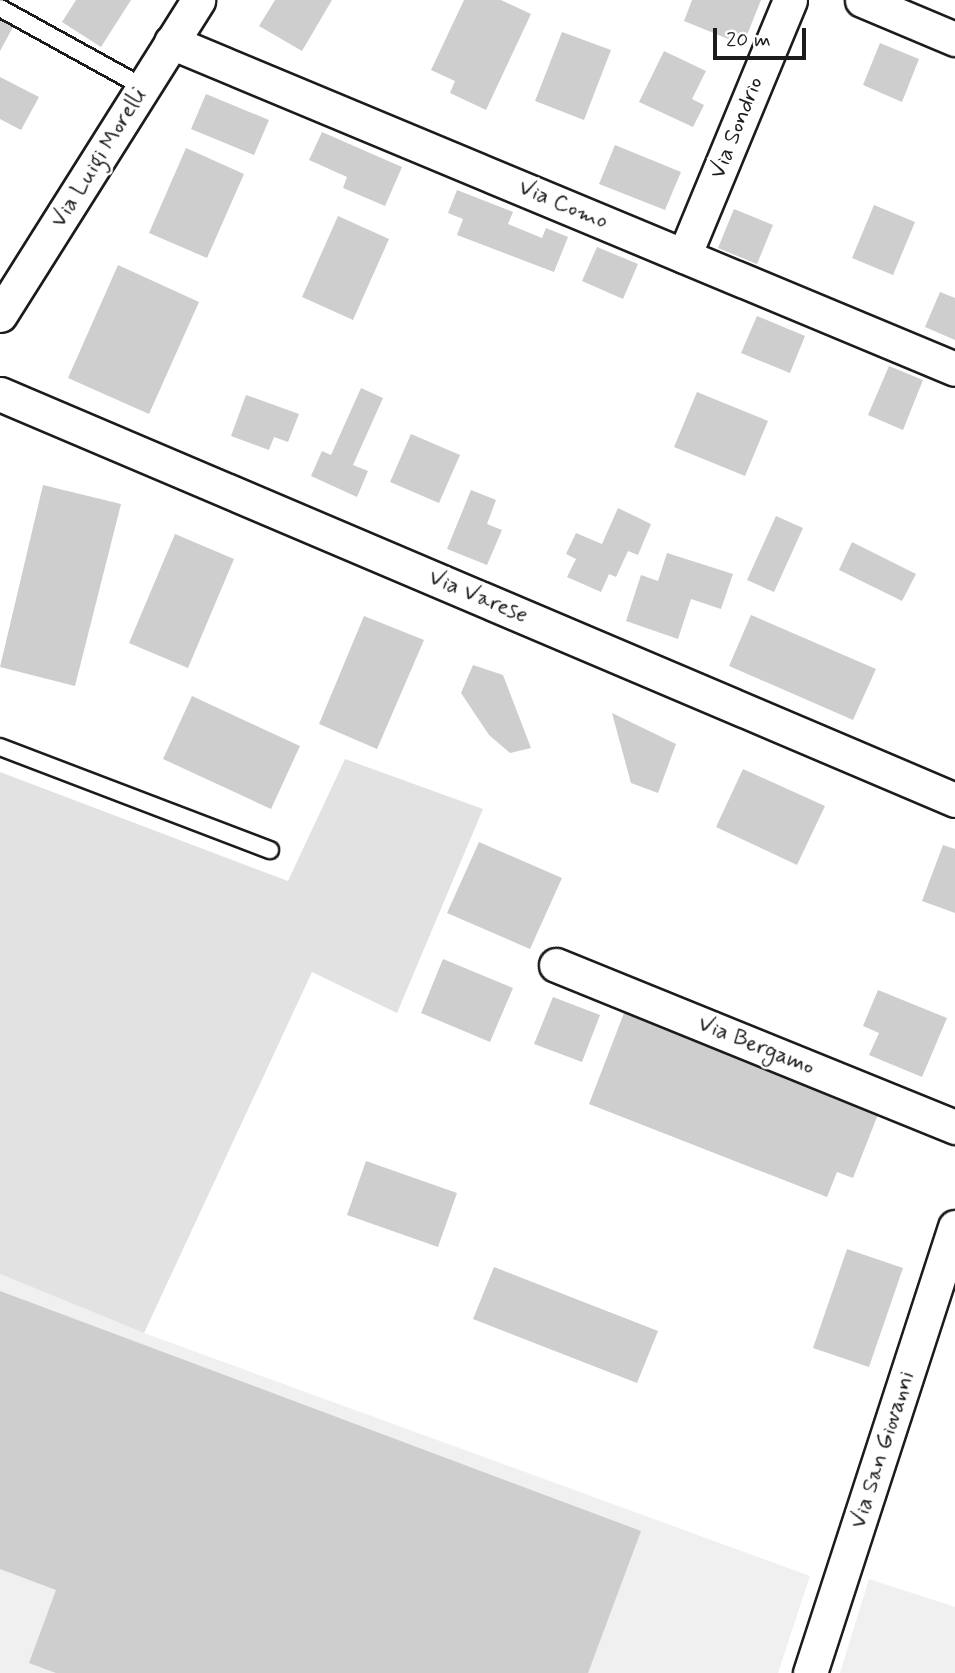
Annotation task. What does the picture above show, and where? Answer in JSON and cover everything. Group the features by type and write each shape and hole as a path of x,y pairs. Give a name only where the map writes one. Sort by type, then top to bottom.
{"street":[{"name":"Via Luigi Morelli","path":"0,315 198,0"},
{"name":"Via Sondrio","path":"684,256 790,0"},
{"path":"862,0 955,40"},
{"name":"Via Como","path":"171,41 955,369"},
{"name":"Via Varese","path":"0,394 955,800"},
{"name":"Via Bergamo","path":"556,965 955,1127"},
{"name":"Via San Giovanni","path":"810,1673 955,1227"}],"lane":[{"path":"0,8 143,88"},
{"path":"0,747 270,850"}],"shaded area":[{"path":"345,759 483,809 397,1013 312,972 144,1333 0,1274 0,772 288,881"},
{"path":"0,1274 144,1333 810,1576 778,1673 0,1673"},
{"path":"869,1579 955,1607 955,1673 840,1673"}],"building":[{"path":"76,0 131,0 101,47 62,22"},
{"path":"275,0 332,0 302,51 259,26"},
{"path":"464,0 501,0 531,14 486,110 450,93 455,81 431,70"},
{"path":"692,0 761,0 743,45 684,21"},
{"path":"0,20 13,27 0,51"},
{"path":"562,32 611,50 584,120 535,101"},
{"path":"880,43 919,59 902,102 863,85"},
{"path":"664,51 706,71 692,99 704,105 693,127 639,102"},
{"path":"0,77 39,97 21,130 0,119"},
{"path":"206,94 269,120 254,155 191,129"},
{"path":"322,132 402,167 385,206 343,188 347,177 309,160"},
{"path":"615,145 681,172 665,210 599,184"},
{"path":"186,148 244,174 207,258 149,233"},
{"path":"457,190 513,212 508,224 542,238 546,228 568,237 554,272 457,235 463,219 448,213"},
{"path":"874,205 915,222 893,275 852,258"},
{"path":"734,209 773,225 757,264 718,248"},
{"path":"338,216 389,239 353,320 302,297"},
{"path":"597,247 638,264 623,299 582,281"},
{"path":"118,265 199,302 149,414 68,378"},
{"path":"940,292 955,298 955,340 925,327"},
{"path":"757,316 805,336 790,373 741,353"},
{"path":"889,366 923,380 903,430 868,415"},
{"path":"361,388 383,398 353,465 368,471 357,497 311,476 322,451 331,455"},
{"path":"697,392 768,421 745,476 674,447"},
{"path":"246,395 299,414 288,442 274,437 269,450 231,436"},
{"path":"411,434 460,455 439,503 390,482"},
{"path":"43,485 121,504 75,686 0,667"},
{"path":"471,490 496,500 487,524 502,530 487,565 447,549"},
{"path":"618,508 651,524 638,555 628,551 616,577 609,574 601,592 567,577 576,559 566,554 576,533 602,544"},
{"path":"776,516 803,528 774,592 747,580"},
{"path":"175,534 234,559 188,668 129,643"},
{"path":"852,542 916,574 902,601 839,570"},
{"path":"667,553 733,574 721,609 691,599 678,639 626,621 641,575 658,581"},
{"path":"751,615 876,669 853,720 729,666"},
{"path":"364,616 424,640 377,749 319,724"},
{"path":"473,665 503,675 531,748 510,753 489,735 461,693"},
{"path":"192,696 300,746 271,809 163,759"},
{"path":"612,713 676,744 658,793 631,783"},
{"path":"743,769 825,806 797,865 716,827"},
{"path":"479,842 562,878 530,949 447,913"},
{"path":"943,845 955,849 955,913 922,901"},
{"path":"443,959 513,988 490,1042 421,1013"},
{"path":"878,990 947,1018 922,1077 869,1055 879,1033 863,1026"},
{"path":"553,997 600,1015 582,1062 534,1044"},
{"path":"624,1013 879,1112 853,1178 837,1172 827,1197 589,1104"},
{"path":"366,1161 457,1193 438,1247 347,1215"},
{"path":"847,1249 903,1268 869,1367 813,1348"},
{"path":"494,1267 658,1331 637,1383 473,1319"},
{"path":"0,1291 641,1531 588,1673 56,1673 29,1663 56,1590 0,1569"}]}
